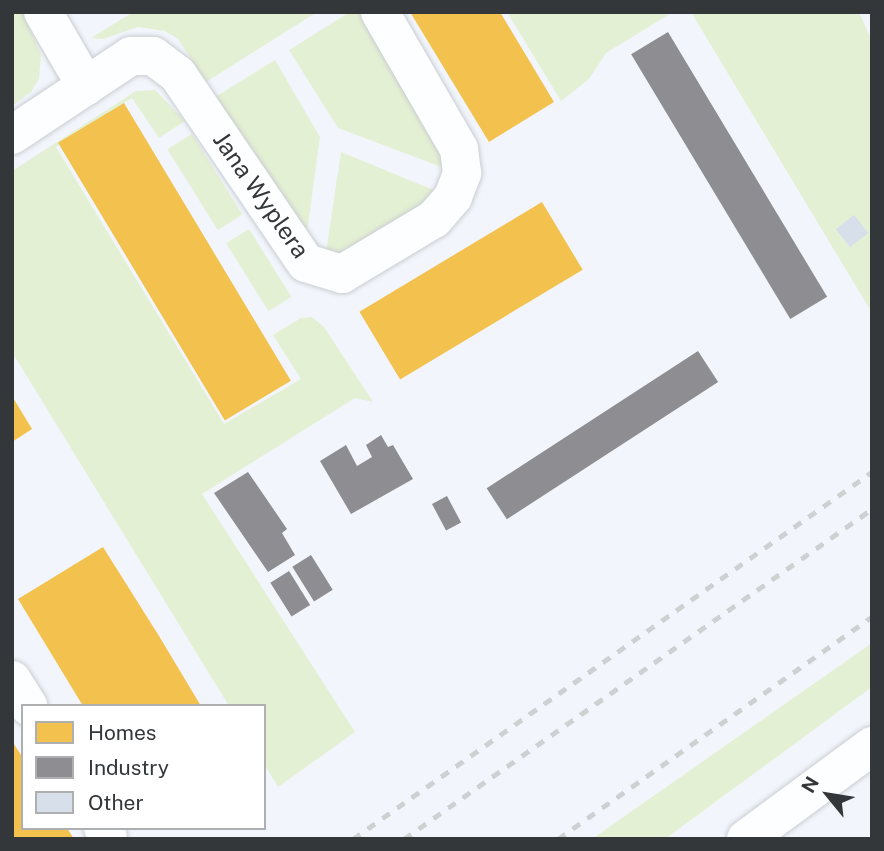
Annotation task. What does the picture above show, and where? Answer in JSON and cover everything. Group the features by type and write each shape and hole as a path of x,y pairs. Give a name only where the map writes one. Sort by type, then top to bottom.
{"street":[{"path":"43,12 86,86"},
{"name":"Jana Wyplera","path":"12,135 131,55 153,56 178,75 306,263 342,274 434,219 453,197 462,173 459,149 380,12"},
{"path":"12,680 27,704"},
{"path":"746,839 872,746"}],"green space":[{"path":"12,12 23,12 41,55 39,79 31,92 12,106"},
{"path":"133,12 317,12 206,82 178,39 165,31 138,27 103,39 91,38"},
{"path":"350,12 368,12 445,143 447,169 338,128 289,50"},
{"path":"507,12 673,12 606,53 589,79 561,101"},
{"path":"691,12 859,12 872,41 872,313"},
{"path":"275,60 320,137 305,247 209,101"},
{"path":"155,90 185,121 159,138 132,98 56,147 224,424 301,379 273,335 301,318 312,317 324,327 373,402 355,398 202,494 355,732 278,787 266,767 266,704 228,704 12,352 12,171 136,91"},
{"path":"192,134 242,215 218,230 167,149"},
{"path":"341,152 436,191 431,201 344,261 325,259"},
{"path":"249,229 291,297 268,311 226,243"},
{"path":"872,643 872,687 665,839 592,839"}],"building: Homes":[{"path":"410,12 500,12 554,102 489,142"},
{"path":"124,103 291,381 225,420 58,143"},
{"path":"542,202 583,270 400,379 359,312"},
{"path":"12,396 32,429 12,442"},
{"path":"103,547 200,704 82,704 18,599"},
{"path":"12,741 21,755 21,830 68,830 74,839 12,839"}],"building: Industry":[{"path":"668,32 827,297 790,319 631,54"},
{"path":"698,351 718,382 507,519 487,488"},
{"path":"381,435 388,447 393,445 413,479 351,514 320,461 346,445 357,466 372,457 366,445"},
{"path":"248,472 287,529 282,533 295,555 268,572 214,493"},
{"path":"447,496 461,522 446,530 432,504"},
{"path":"311,555 333,590 314,601 292,567"},
{"path":"289,571 310,605 292,617 270,583"}],"building: Other":[{"path":"854,215 868,233 850,247 836,229"}],"railway":[{"path":"353,839 872,472"},
{"path":"404,839 872,509"},
{"path":"558,839 872,617"}]}
